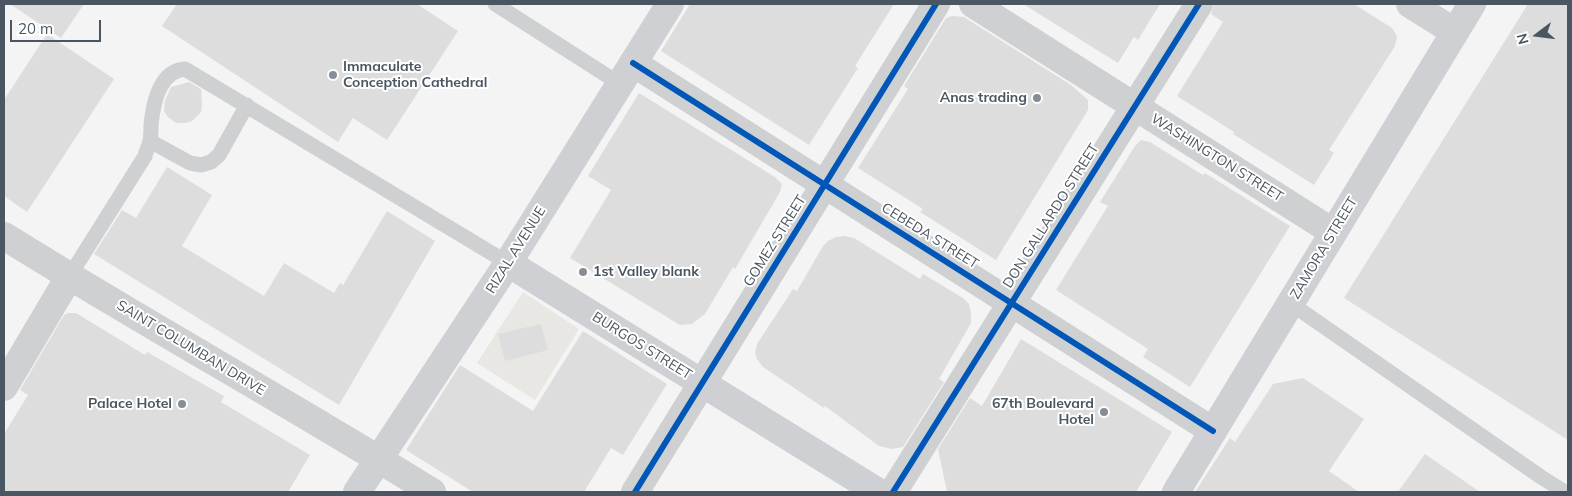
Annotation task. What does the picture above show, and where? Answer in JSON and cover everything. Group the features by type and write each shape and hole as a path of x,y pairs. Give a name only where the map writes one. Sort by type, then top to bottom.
{"street":[{"name":"RIZAL AVENUE","path":"357,492 508,263 670,4"},
{"name":"GOMEZ STREET","path":"635,492 936,4"},
{"name":"WASHINGTON STREET","path":"973,4 1334,232"},
{"name":"DON GALLARDO STREET","path":"893,492 1199,4"},
{"path":"1410,4 1455,32"},
{"name":"ZAMORA STREET","path":"1176,492 1472,4"},
{"name":"CEBEDA STREET","path":"626,73 825,184 1213,431"},
{"name":"SAINT COLUMBAN DRIVE","path":"4,236 432,492"},
{"name":"BURGOS STREET","path":"508,263 878,492"},
{"path":"4,387 70,277"}],"lane":[{"path":"494,4 626,73"},
{"path":"70,277 145,156 150,141 156,95 164,80 177,70 185,69 508,263"},
{"path":"150,141 190,163 200,165 211,162 220,155 247,106"},
{"path":"1290,304 1532,472 1564,492"}],"shaded area":[{"path":"523,292 579,329 535,400 477,363"}],"building":[{"path":"10,4 84,4 61,38"},
{"name":"Immaculate Conception Cathedral","path":"177,4 417,4 458,31 387,140 353,118 338,142 162,26"},
{"path":"690,4 894,4 855,66 858,68 809,145 661,51"},
{"path":"1023,4 1160,4 1138,40 1134,37 1118,63"},
{"path":"1214,4 1354,4 1392,28 1397,36 1395,46 1329,150 1334,153 1314,185 1177,96 1223,22 1211,14"},
{"path":"1528,4 1568,4 1568,440 1344,298"},
{"path":"952,16 964,17 1071,85 1088,100 1088,110 996,260 920,212 923,209 858,168 908,89 904,86 946,18"},
{"path":"47,34 114,79 27,212 4,196 4,100"},
{"path":"189,82 201,89 201,112 192,121 176,123 164,111 165,101 171,87"},
{"path":"639,93 775,177 782,184 780,192 735,269 733,267 705,314 692,324 680,325 570,258 611,190 588,176"},
{"path":"1141,140 1150,142 1203,175 1205,173 1290,226 1190,387 1143,357 1148,349 1056,290 1108,206 1100,202 1135,146"},
{"path":"167,167 212,195 182,246 264,296 284,263 334,293 340,283 343,285 387,211 435,241 339,405 94,254 122,210 136,218"},
{"path":"836,237 854,238 920,279 923,274 963,298 969,304 971,323 939,379 944,382 903,447 892,449 879,446 825,406 824,408 763,367 755,353 757,344 793,289 797,291 823,246"},
{"path":"76,313 145,355 147,352 224,396 221,402 310,455 288,492 4,492 4,434 28,395 20,390 64,315"},
{"path":"541,324 548,350 505,361 498,334"},
{"path":"583,331 667,384 623,455 611,448 584,492 473,492 406,450 460,365 533,411"},
{"path":"1021,339 1172,432 1136,492 947,492 938,449 970,398 982,406"},
{"path":"1303,378 1364,419 1329,471 1359,492 1195,492 1230,438 1235,442 1273,384"},
{"path":"1425,454 1480,492 1398,492"}],"cycle path":[{"path":"635,492 936,4"},
{"path":"893,492 1199,4"},
{"path":"633,63 1213,431"}],"place":[{"name":"Immaculate Conception Cathedral","path":"333,75"},
{"name":"Anas trading","path":"1037,98"},
{"name":"1st Valley blank","path":"583,272"},
{"name":"Palace Hotel","path":"182,404"},
{"name":"67th Boulevard Hotel","path":"1104,412"}]}
